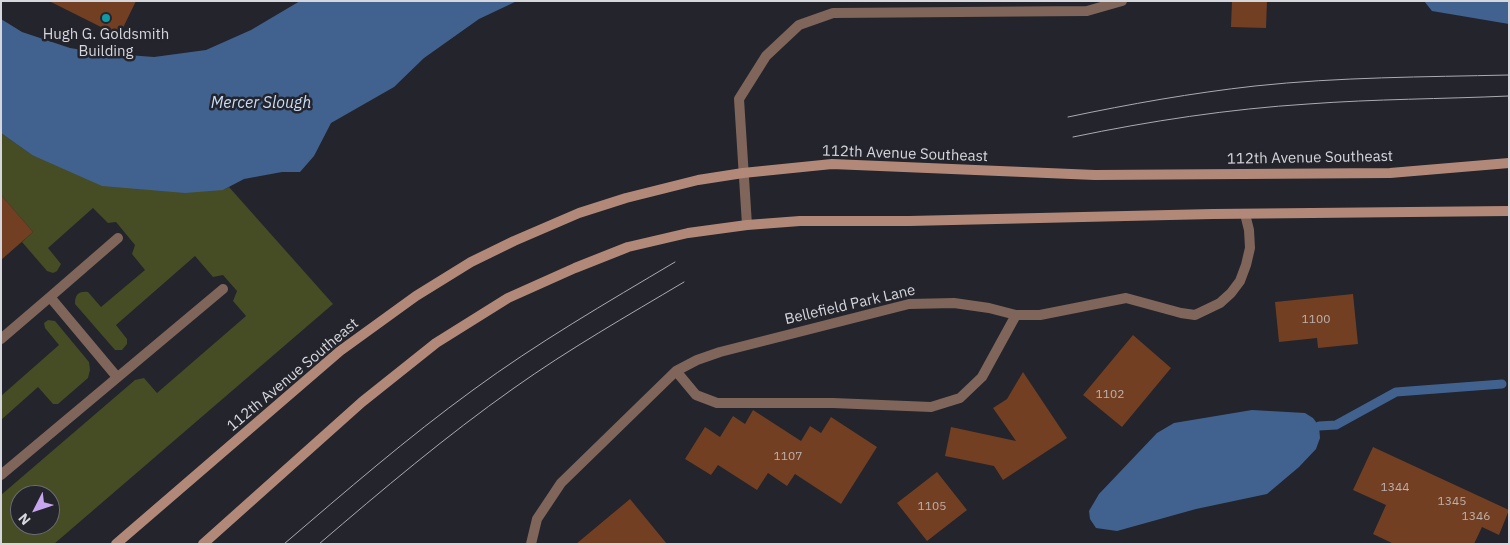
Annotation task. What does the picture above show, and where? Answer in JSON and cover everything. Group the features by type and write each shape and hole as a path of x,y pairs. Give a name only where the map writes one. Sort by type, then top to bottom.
{"main road":[{"name":"112th Avenue Southeast","path":"116,544 340,351 416,296 471,262 514,241 588,210 626,198 698,180 743,173 832,164 1095,175 1390,173 1509,164"},
{"path":"203,544 362,402 428,349 508,298 628,247 678,235 748,225 800,221 909,221 1509,211"}],"street":[{"path":"748,225 739,99 766,56 799,25 833,13 1087,10 1122,1"},
{"name":"Bellefield Park Lane","path":"531,544 537,519 560,483 676,371 697,360 720,352 909,304 954,303 989,308 1016,315 1040,315 1126,298 1195,315 1220,303 1240,281 1250,248 1249,230 1245,214"},
{"path":"1,339 118,238"},
{"path":"1,475 223,289"},
{"path":"50,296 117,377"},
{"path":"676,371 696,395 717,403 833,403 931,407 960,398 982,377 1016,315"}],"green space":[{"path":"1,133 32,155 223,190 229,187 333,304 54,544 1,544 1,495 10,487 10,535 60,535 60,485 13,485 135,380 144,378 157,393 246,316 233,301 237,291 223,275 213,277 195,256 116,325 127,339 127,344 122,350 115,350 75,304 76,298 79,293 88,292 101,307 145,270 132,254 135,245 116,222 108,223 93,208 48,248 61,264 57,271 53,273 47,271 22,242 33,232 1,195"},
{"path":"48,320 55,321 89,362 88,378 58,404 53,404 38,387 1,420 1,396 59,345 45,328 44,323"}],"water":[{"name":"Mercer Slough","path":"300,1 517,1 479,19 424,58 394,87 331,123 314,156 300,172 282,172 244,179 223,190 185,193 102,186 32,155 1,133 1,19 22,32 70,48 101,53 154,57 206,50 251,30"},
{"path":"1424,1 1509,1 1509,24 1432,11"},
{"path":"1252,410 1305,413 1313,418 1319,426 1320,438 1316,449 1299,467 1267,494 1196,509 1117,531 1096,528 1090,519 1089,511 1099,494 1157,433 1174,423"}],"building":[{"name":"Hugh G. Goldsmith Building","path":"49,1 136,1 119,36"},
{"path":"1232,1 1267,1 1266,28 1231,27"},
{"path":"1,195 33,232 1,260"},
{"path":"1353,294 1358,344 1318,348 1317,338 1279,342 1275,302"},
{"path":"1133,335 1171,368 1122,427 1083,395"},
{"path":"1023,372 1067,438 1003,480 994,466 945,456 951,427 1016,441 993,408 1007,399"},
{"path":"753,410 801,441 810,426 821,433 831,417 877,447 841,504 795,474 787,486 768,473 757,490 718,465 711,475 685,459 705,427 720,437 733,416 745,424"},
{"path":"1373,447 1509,510 1499,535 1482,527 1474,544 1394,544 1373,534 1386,505 1353,490"},
{"path":"937,472 967,510 927,541 897,503"},
{"path":"630,499 667,544 576,544"}],"waterway":[{"path":"1319,426 1336,425 1396,392 1502,384"}],"tram line":[{"path":"1068,117 1161,99 1255,86 1350,79 1509,75"},
{"path":"1073,137 1190,116 1278,106 1358,101 1509,96"},
{"path":"284,544 448,408 547,340 675,262"},
{"path":"319,544 439,444 514,388 577,346 684,282"}],"place":[{"name":"Hugh G. Goldsmith Building","path":"106,18"}]}
